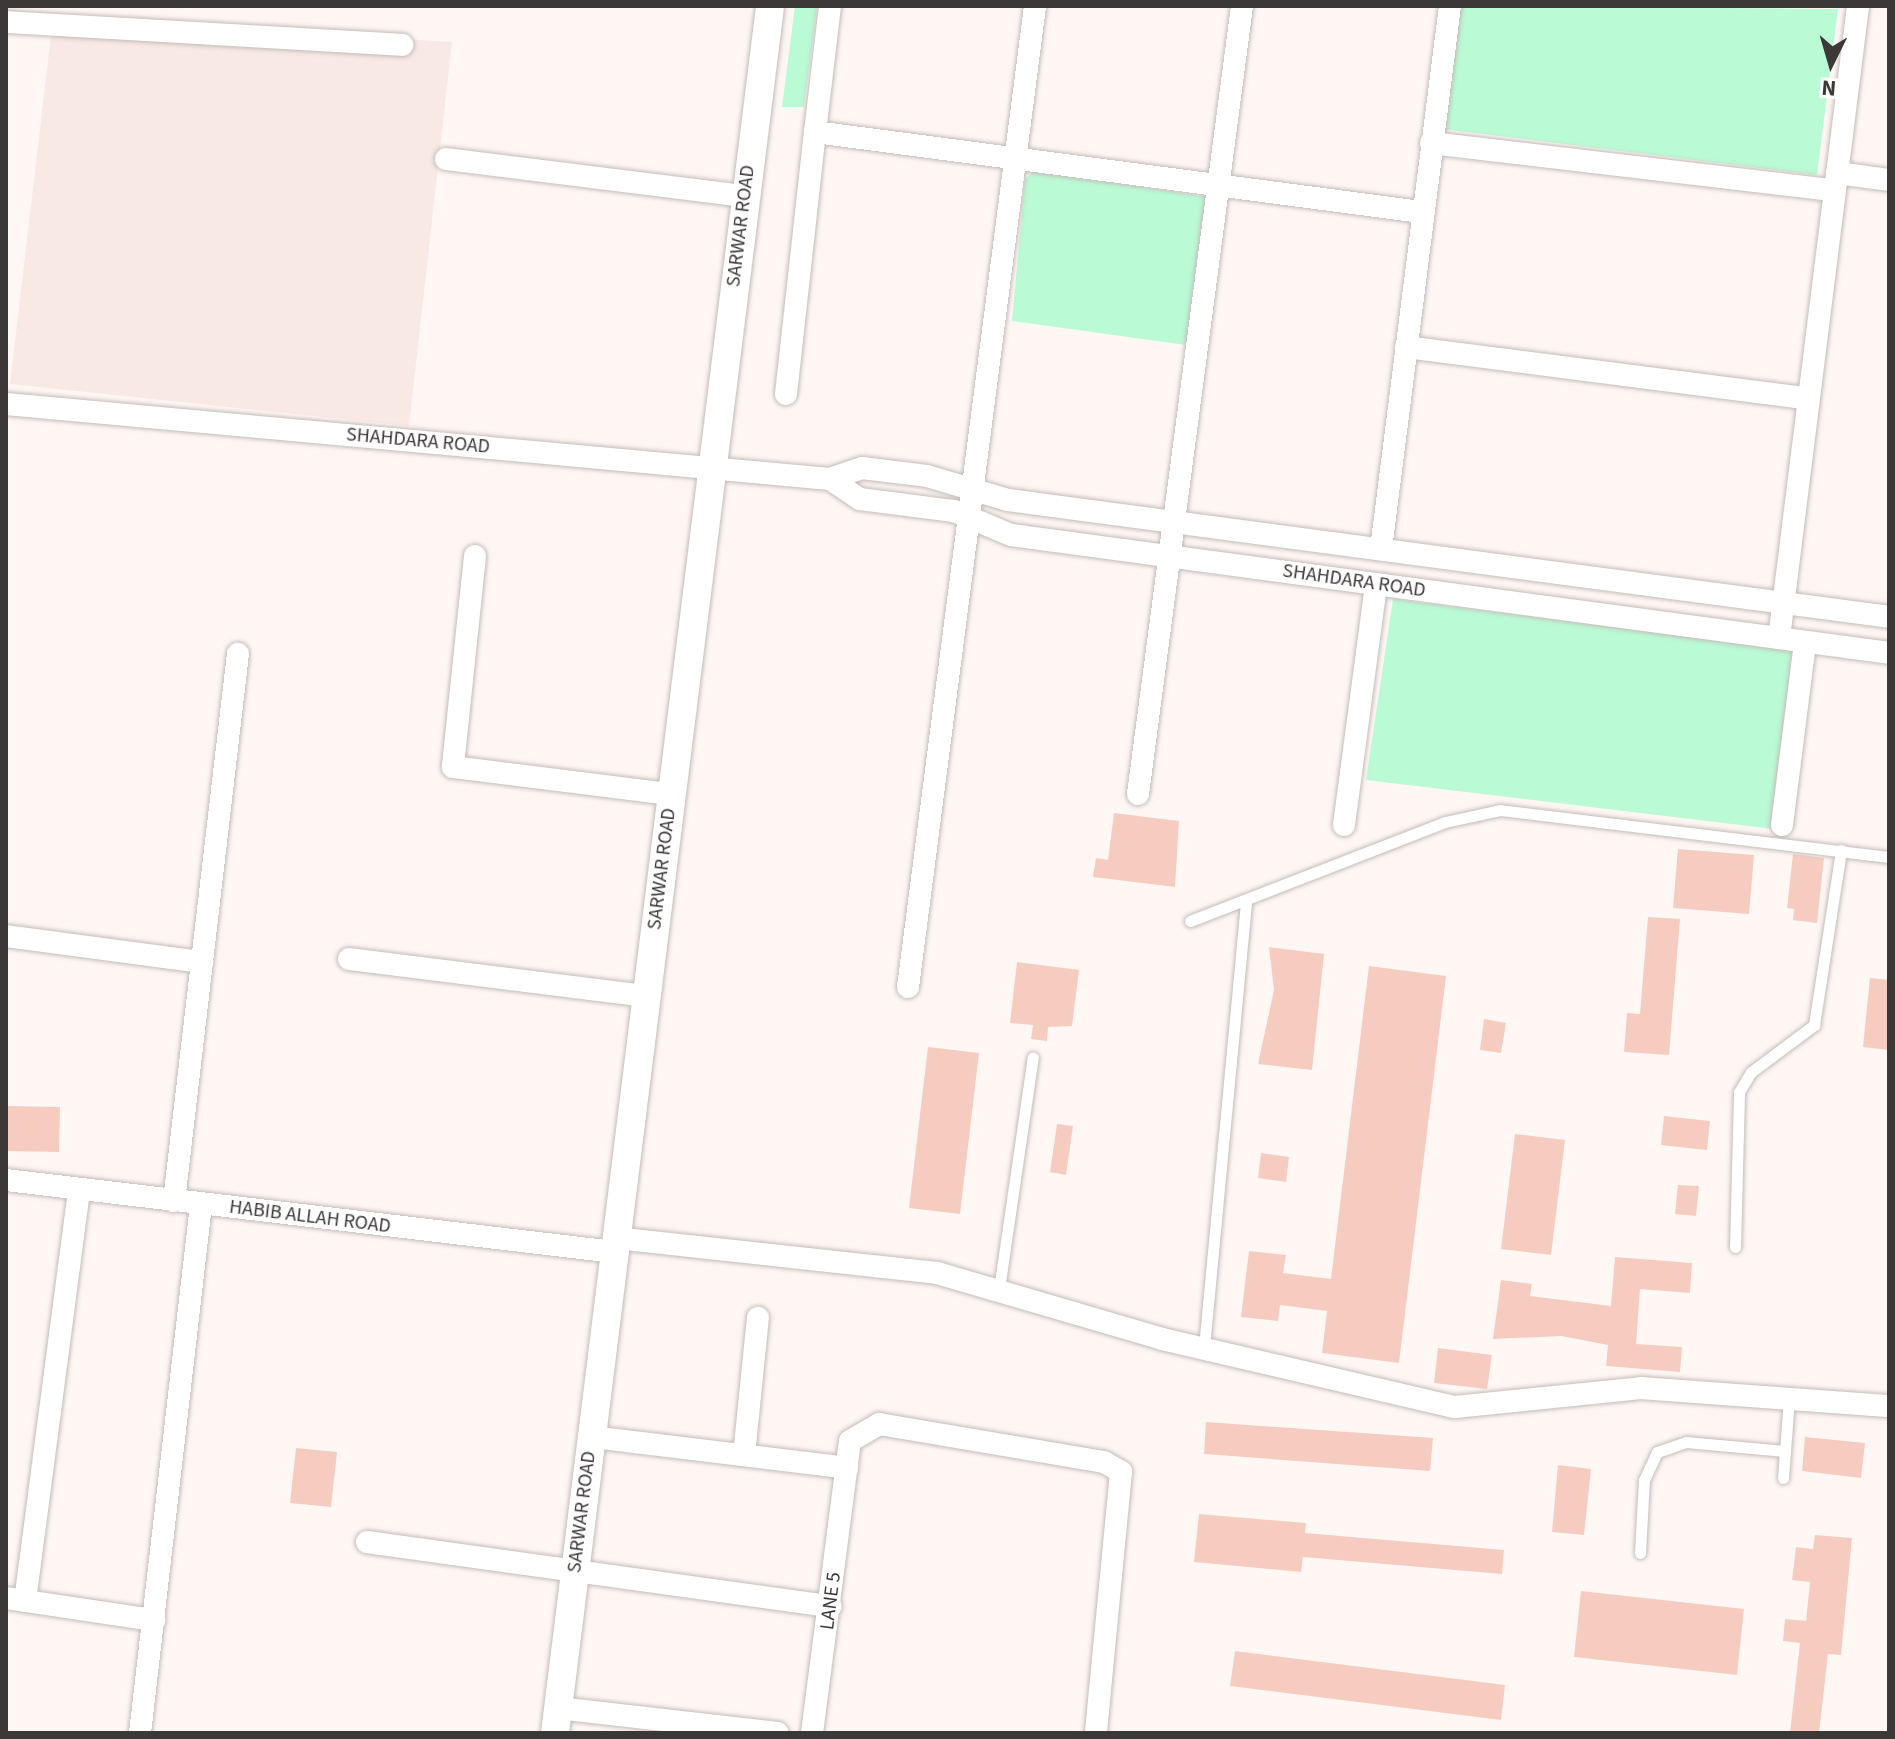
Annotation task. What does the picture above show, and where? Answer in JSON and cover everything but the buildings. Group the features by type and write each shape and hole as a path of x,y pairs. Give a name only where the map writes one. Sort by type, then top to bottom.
{"street":[{"name":"SARWAR ROAD","path":"556,1720 710,467 770,6"},
{"path":"786,394 830,6"},
{"path":"908,987 966,516 1035,6"},
{"path":"1138,794 1242,6"},
{"path":"1381,549 1421,212 1450,6"},
{"path":"1779,638 1805,398 1858,6"},
{"path":"6,22 402,45"},
{"path":"815,132 1017,156 1421,212"},
{"path":"1431,143 1836,182 1889,180"},
{"path":"446,159 744,196"},
{"path":"1406,347 1805,398"},
{"name":"SHAHDARA ROAD","path":"6,404 830,479 862,468 970,486 1008,500 1889,617"},
{"name":"SHAHDARA ROAD","path":"830,479 860,499 966,516 1011,535 1889,653"},
{"path":"475,556 453,767 671,794"},
{"path":"1344,825 1376,584"},
{"path":"1782,825 1805,642"},
{"path":"174,1201 238,654"},
{"path":"6,936 202,962"},
{"path":"349,959 646,996"},
{"name":"HABIB ALLAH ROAD","path":"6,1180 201,1205 937,1273 1204,1347 1472,1409 1611,1389 1889,1406"},
{"path":"79,1190 15,1600 154,1620"},
{"path":"140,1733 201,1205"},
{"path":"744,1455 758,1318"},
{"name":"LANE 5","path":"812,1733 847,1468 856,1431 879,1424 1116,1466 1122,1494 1096,1733"},
{"path":"592,1437 847,1468"},
{"path":"367,1542 831,1606"},
{"path":"556,1720 778,1733"}],"lane":[{"path":"1190,921 1246,903 1445,822 1500,810 1889,857"},
{"path":"1735,1247 1739,1092 1751,1072 1814,1025 1841,850"},
{"path":"1204,1347 1246,903"},
{"path":"999,1289 1033,1057"},
{"path":"1783,1478 1789,1398"},
{"path":"1640,1553 1644,1480 1657,1452 1686,1442 1785,1451"}],"shaded area":[{"path":"53,18 452,42 409,426 10,384"}],"green space":[{"path":"795,6 817,6 804,107 782,107"},
{"path":"1458,6 1838,9 1817,175 1442,129"},
{"path":"1034,171 1208,197 1186,345 1012,321 1025,179"},
{"path":"1393,599 1792,650 1773,829 1366,780"}]}
